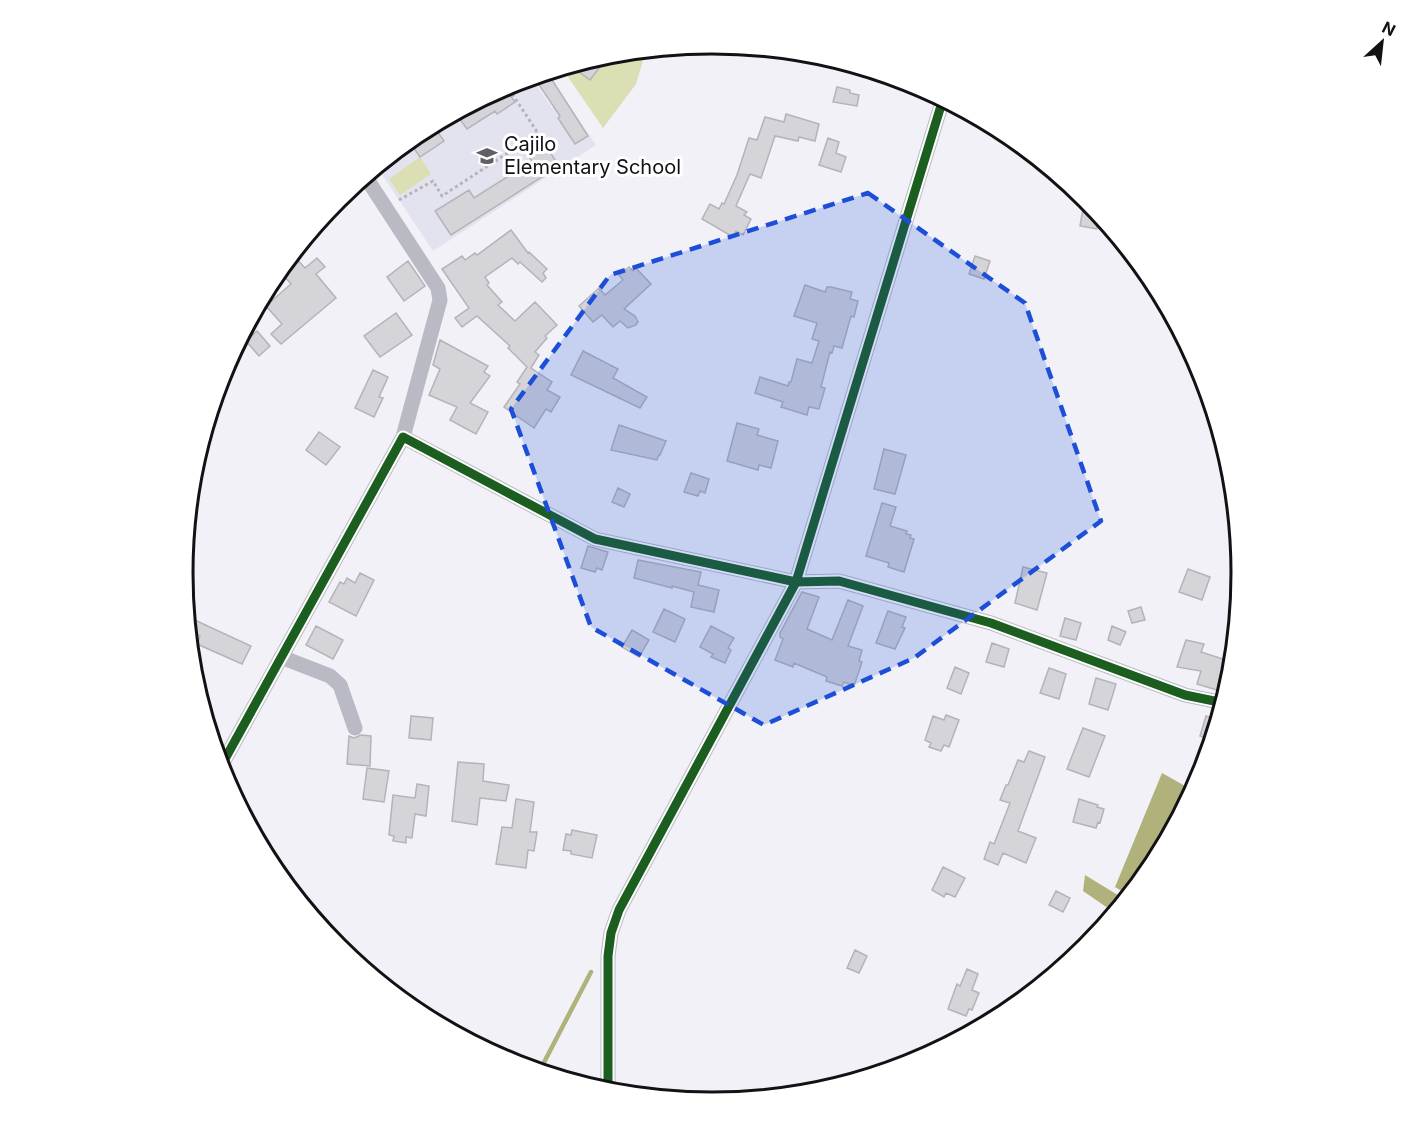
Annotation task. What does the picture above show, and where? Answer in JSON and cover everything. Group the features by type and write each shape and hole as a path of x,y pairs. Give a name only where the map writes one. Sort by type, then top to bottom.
{"street":[{"path":"608,1082 608,956 611,933 619,910 796,582 940,107"},
{"path":"226,757 403,436 440,300 438,288 370,182"},
{"path":"403,436 595,539 796,582 839,581 992,623 1185,695 1216,701"},
{"path":"281,657 330,676 340,685 356,728"}],"path":[{"path":"512,95 545,144"},
{"path":"387,206 433,182 442,196 538,133"}],"highlighted area":[{"path":"868,193 1025,303 1101,521 914,658 764,725 591,627 511,409 610,275"}],"shaded area":[{"path":"644,58 636,84 603,128 567,75"},
{"name":"Cajilo Elementary School","path":"537,85 552,108 565,99 596,145 433,251 381,173 452,124 513,94"},
{"path":"420,157 431,174 400,195 389,179"},
{"path":"1162,773 1186,786 1162,833 1144,862 1123,892 1115,887"},
{"path":"1085,875 1119,896 1109,909 1083,891"}],"building":[{"path":"600,67 590,80 579,72"},
{"path":"552,80 588,136 575,144 558,118 560,116 539,84"},
{"path":"837,87 859,95 857,106 833,102"},
{"path":"510,95 515,102 497,114 495,111 467,129 460,120"},
{"path":"786,114 819,124 815,141 799,137 798,141 775,136 761,178 750,174 736,206 747,212 744,215 751,219 743,235 736,231 733,237 702,219 710,204 719,209 722,203 724,204 737,175 749,138 757,140 765,117 784,122"},
{"path":"438,133 444,141 420,157 414,148"},
{"path":"828,138 839,142 836,153 846,157 841,172 819,165"},
{"path":"546,146 559,166 451,235 435,211 469,190 474,198 532,161 529,157"},
{"path":"1083,210 1097,225 1097,229 1080,226"},
{"path":"511,230 528,253 547,269 543,273 546,278 542,282 520,262 518,264 512,258 485,277 489,283 487,285 502,302 498,305 515,321 535,302 557,325 545,336 547,338 535,352 539,355 531,368 552,382 547,390 560,397 551,412 546,409 534,428 504,407 520,384 517,382 527,367 508,348 510,346 477,316 462,327 455,318 469,308 442,269 462,256 465,260 475,253 477,255"},
{"path":"975,256 990,261 984,279 969,274"},
{"path":"317,258 325,267 316,274 336,298 281,344 271,334 282,324 267,307 291,284 285,277 298,260 305,268"},
{"path":"408,261 425,286 404,301 387,277"},
{"path":"629,267 633,271 636,268 651,284 624,309 635,316 638,322 628,328 620,321 613,327 602,315 593,322 579,306 599,288 605,295 623,280 619,275"},
{"path":"805,285 825,292 827,287 831,287 852,292 850,299 858,301 842,348 834,346 832,353 830,352 821,387 825,388 819,409 809,407 807,415 781,407 783,402 755,393 760,377 788,386 797,359 812,363 819,341 812,339 817,323 794,316"},
{"path":"396,313 412,335 380,357 364,336"},
{"path":"257,331 270,346 259,356 247,342"},
{"path":"440,340 488,366 484,372 490,376 470,403 488,412 476,434 450,420 457,407 429,395 440,369 433,365"},
{"path":"583,351 618,369 613,378 647,397 640,408 571,375"},
{"path":"373,370 388,377 379,397 383,398 374,417 355,408"},
{"path":"737,423 759,429 757,435 778,441 771,468 759,465 758,470 727,461"},
{"path":"619,425 666,441 657,460 611,450"},
{"path":"319,432 340,447 326,465 306,450"},
{"path":"884,449 906,455 895,494 874,489"},
{"path":"691,473 709,479 705,493 700,491 698,496 684,492"},
{"path":"618,488 630,494 624,507 612,502"},
{"path":"882,503 896,507 890,526 907,531 906,534 911,535 910,538 914,539 904,572 888,567 889,563 866,556"},
{"path":"588,546 608,552 602,570 597,568 595,572 581,568"},
{"path":"638,560 701,572 698,585 719,590 714,612 691,607 694,592 634,578"},
{"path":"1023,567 1047,573 1037,610 1015,603"},
{"path":"1188,569 1210,577 1202,600 1179,592"},
{"path":"360,573 374,580 356,616 329,602 340,582 344,584 347,578 355,583"},
{"path":"802,592 819,597 807,629 832,640 848,600 863,606 848,646 862,650 859,661 862,662 854,686 844,682 842,686 826,681 827,677 794,663 793,667 775,660 783,639 780,633"},
{"path":"1141,607 1145,620 1132,623 1128,611"},
{"path":"664,609 685,619 675,642 653,632"},
{"path":"888,611 906,617 902,627 905,628 895,649 876,643"},
{"path":"1065,618 1081,623 1076,640 1060,636"},
{"path":"195,620 251,646 242,664 197,644 200,636 196,634"},
{"path":"316,626 343,640 333,659 306,645"},
{"path":"711,626 734,638 728,648 731,650 725,663 711,657 713,654 700,647"},
{"path":"1112,626 1126,632 1120,645 1108,640"},
{"path":"632,630 649,640 639,657 622,647"},
{"path":"1186,640 1204,644 1201,652 1224,659 1218,690 1197,684 1201,671 1177,667"},
{"path":"992,643 1009,649 1004,667 986,662"},
{"path":"955,667 969,673 961,694 947,688"},
{"path":"1049,668 1066,674 1059,699 1040,693"},
{"path":"1096,678 1116,684 1108,710 1089,704"},
{"path":"946,715 959,720 949,747 944,745 941,751 929,747 931,743 925,740 933,716 944,720"},
{"path":"411,716 433,718 431,740 409,738"},
{"path":"1206,716 1211,718 1205,737 1200,736"},
{"path":"1083,728 1105,736 1089,777 1067,769"},
{"path":"361,735 371,736 370,766 347,764 349,736 354,738"},
{"path":"1029,751 1045,757 1018,831 1036,838 1026,863 1003,853 998,865 984,859 990,842 994,844 1010,803 1000,800 1018,760 1024,762"},
{"path":"458,762 484,764 483,781 509,785 506,801 480,798 477,825 452,821"},
{"path":"367,768 389,771 384,802 363,799"},
{"path":"417,784 429,786 426,816 415,814 412,838 406,837 406,843 393,841 394,836 389,835 393,795 415,798"},
{"path":"516,799 534,802 530,832 537,832 534,851 528,850 526,868 496,864 502,827 512,828"},
{"path":"1079,799 1104,809 1096,828 1073,822"},
{"path":"572,830 597,835 592,858 563,850 566,834 571,835"},
{"path":"943,867 965,878 955,897 946,893 944,897 932,890"},
{"path":"1056,891 1070,898 1063,912 1049,905"},
{"path":"855,950 867,956 859,973 847,968"},
{"path":"967,969 978,974 972,990 979,993 972,1010 969,1009 966,1016 948,1009 957,984 960,986"}],"waterway":[{"path":"543,1064 591,972"}],"cycle path":[{"path":"608,1082 608,956 611,933 619,910 796,582 940,107"},
{"path":"226,757 403,437 595,539 796,582 839,581 991,623 1185,695 1216,701"}],"place":[{"name":"Cajilo Elementary School","path":"487,156"}]}
